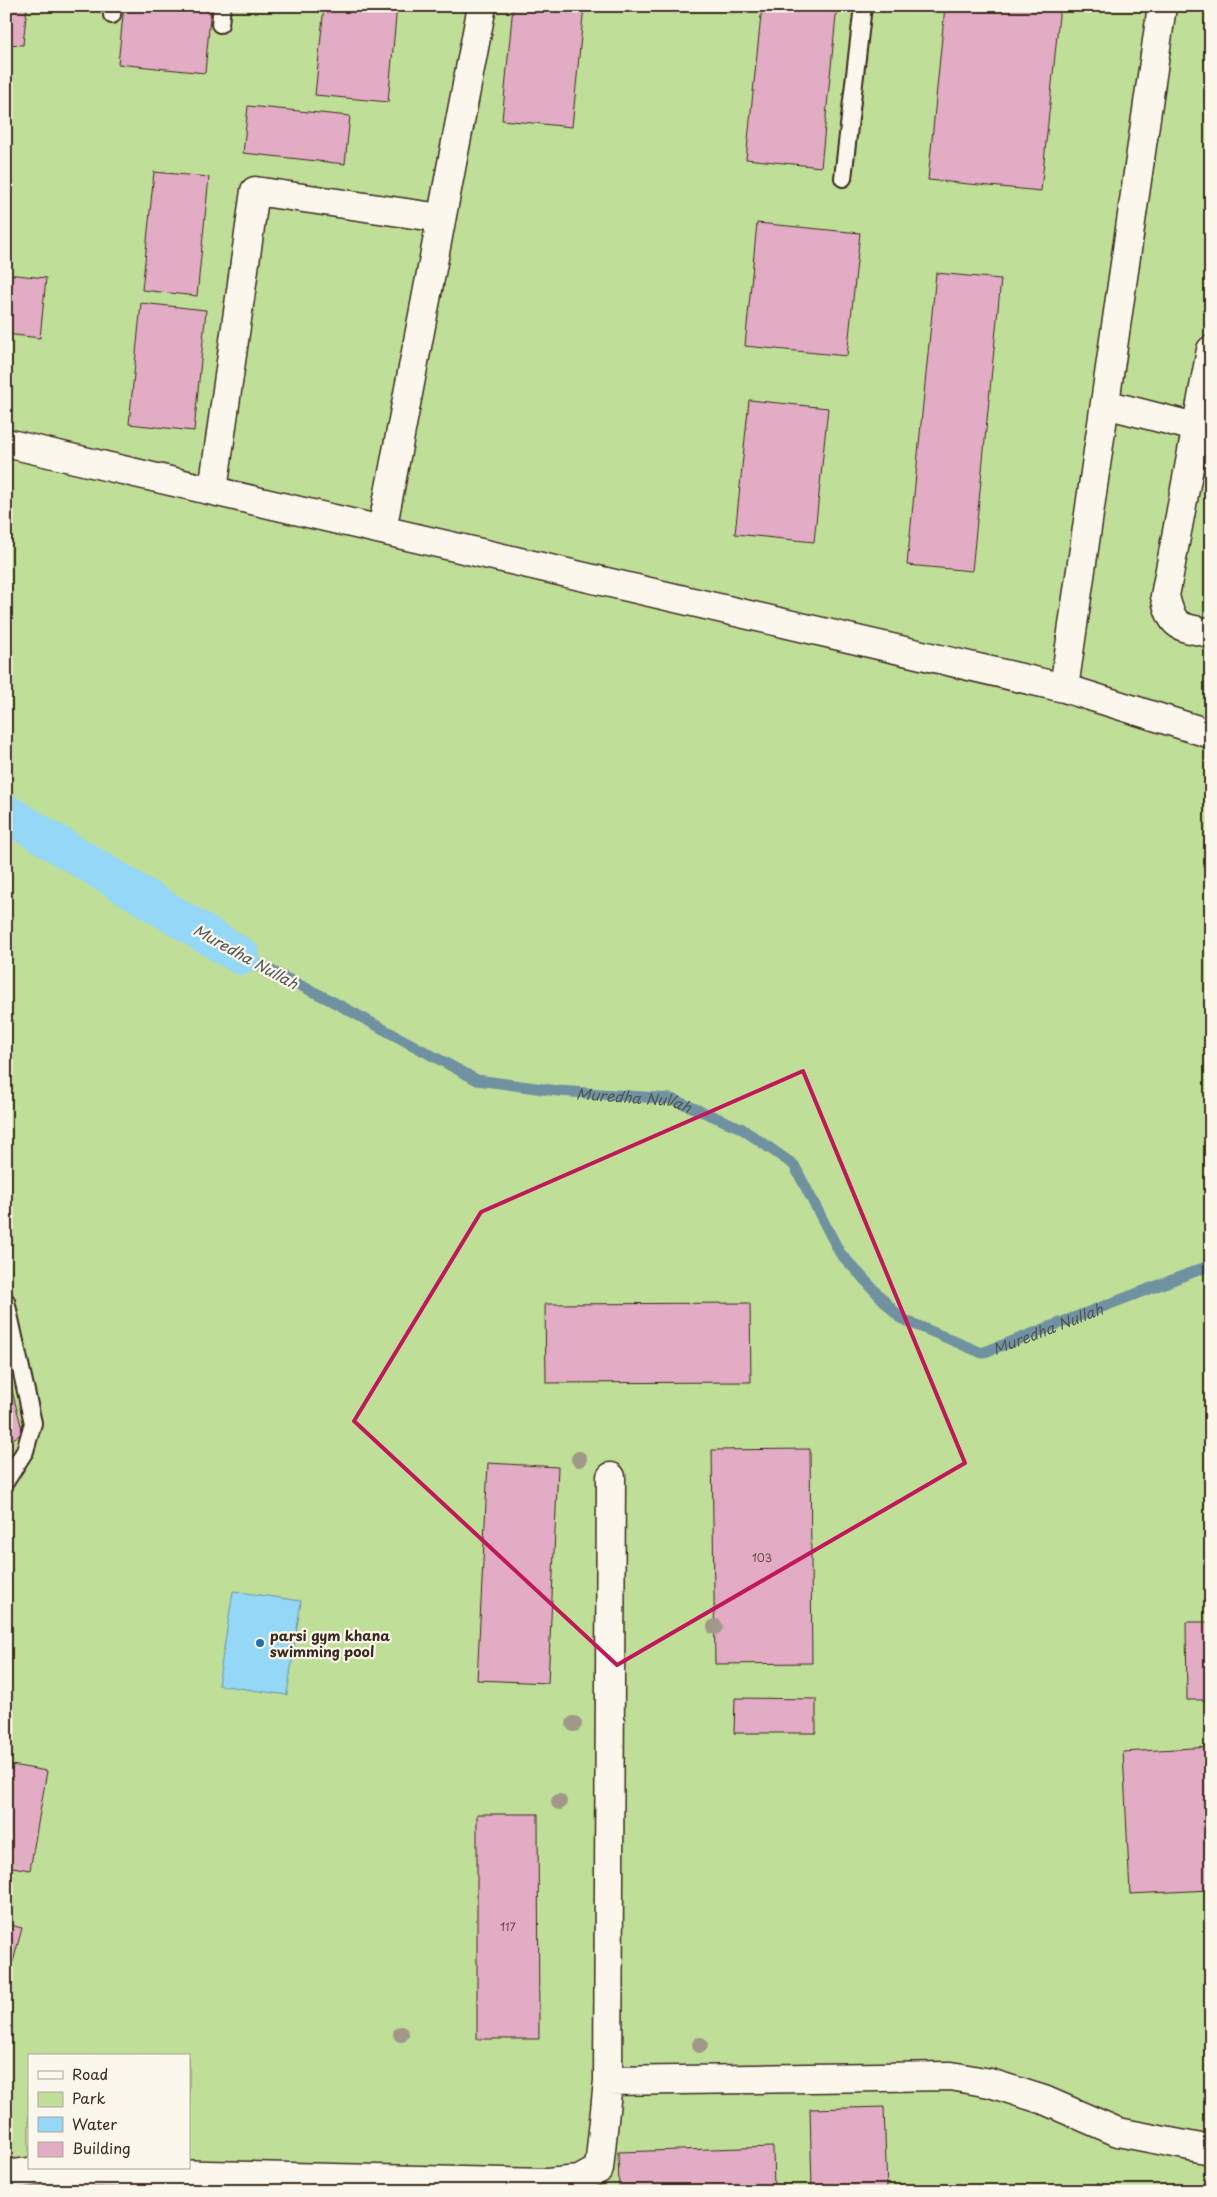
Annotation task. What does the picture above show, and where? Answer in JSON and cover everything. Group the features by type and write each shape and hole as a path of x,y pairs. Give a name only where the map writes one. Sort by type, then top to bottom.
{"street":[{"path":"382,530 482,6"},
{"path":"1064,688 1162,6"},
{"path":"213,490 255,191 441,218"},
{"path":"1211,350 1203,429 1164,596 1170,617 1185,628 1211,633"},
{"path":"1105,404 1203,429"},
{"path":"6,443 1064,688 1211,734"},
{"path":"6,2175 38,2171 75,2182 483,2186 579,2180 599,2169 608,2081 611,1477"},
{"path":"608,2081 951,2076 990,2083 1044,2100 1118,2132 1211,2150"}],"lane":[{"path":"220,24 222,6"},
{"path":"843,178 863,6"},
{"path":"6,1301 33,1423 25,1451 6,1480"}],"highlighted area":[{"path":"803,1071 965,1463 617,1665 354,1421 481,1212"}],"green space":[{"path":"6,6 1211,6 1211,2191 6,2191"}],"water":[{"name":"parsi gym khana swimming pool","path":"233,1591 301,1601 287,1695 218,1685"}],"building":[{"path":"6,6 27,6 23,45 6,44"},
{"path":"124,6 211,6 205,73 118,64"},
{"path":"324,6 397,6 388,102 315,95"},
{"path":"513,6 584,6 572,127 502,120"},
{"path":"762,6 837,6 821,167 746,159"},
{"path":"945,6 1060,6 1041,191 928,180"},
{"path":"248,106 350,116 345,164 243,153"},
{"path":"154,172 209,177 197,296 142,290"},
{"path":"757,223 860,233 847,356 745,346"},
{"path":"936,273 1001,279 972,571 907,565"},
{"path":"6,274 46,278 40,338 6,334"},
{"path":"141,303 206,310 194,431 129,424"},
{"path":"749,400 828,408 814,542 735,534"},
{"path":"750,1303 751,1382 546,1383 545,1304"},
{"path":"6,1368 23,1433 6,1443"},
{"path":"810,1449 812,1663 715,1664 712,1450"},
{"path":"488,1463 558,1467 548,1683 477,1680"},
{"path":"1186,1622 1211,1622 1211,1700 1187,1700"},
{"path":"735,1698 816,1699 816,1733 734,1733"},
{"path":"1211,1747 1211,1890 1130,1894 1123,1752"},
{"path":"6,1764 47,1771 30,1870 6,1866"},
{"path":"477,1814 538,1814 539,2039 477,2039"},
{"path":"6,1924 22,1928 13,1962 6,1960"},
{"path":"884,2107 887,2191 812,2191 810,2109"},
{"path":"773,2147 774,2191 619,2191 618,2152"}],"waterway":[{"name":"Muredha Nullah","path":"6,813 241,956"},
{"name":"Muredha Nullah","path":"241,956 328,999 477,1080 558,1091 672,1099 741,1128 794,1165 840,1253 900,1318 982,1353 1206,1267 1211,1267"}],"place":[{"name":"parsi gym khana swimming pool","path":"260,1643"}]}
